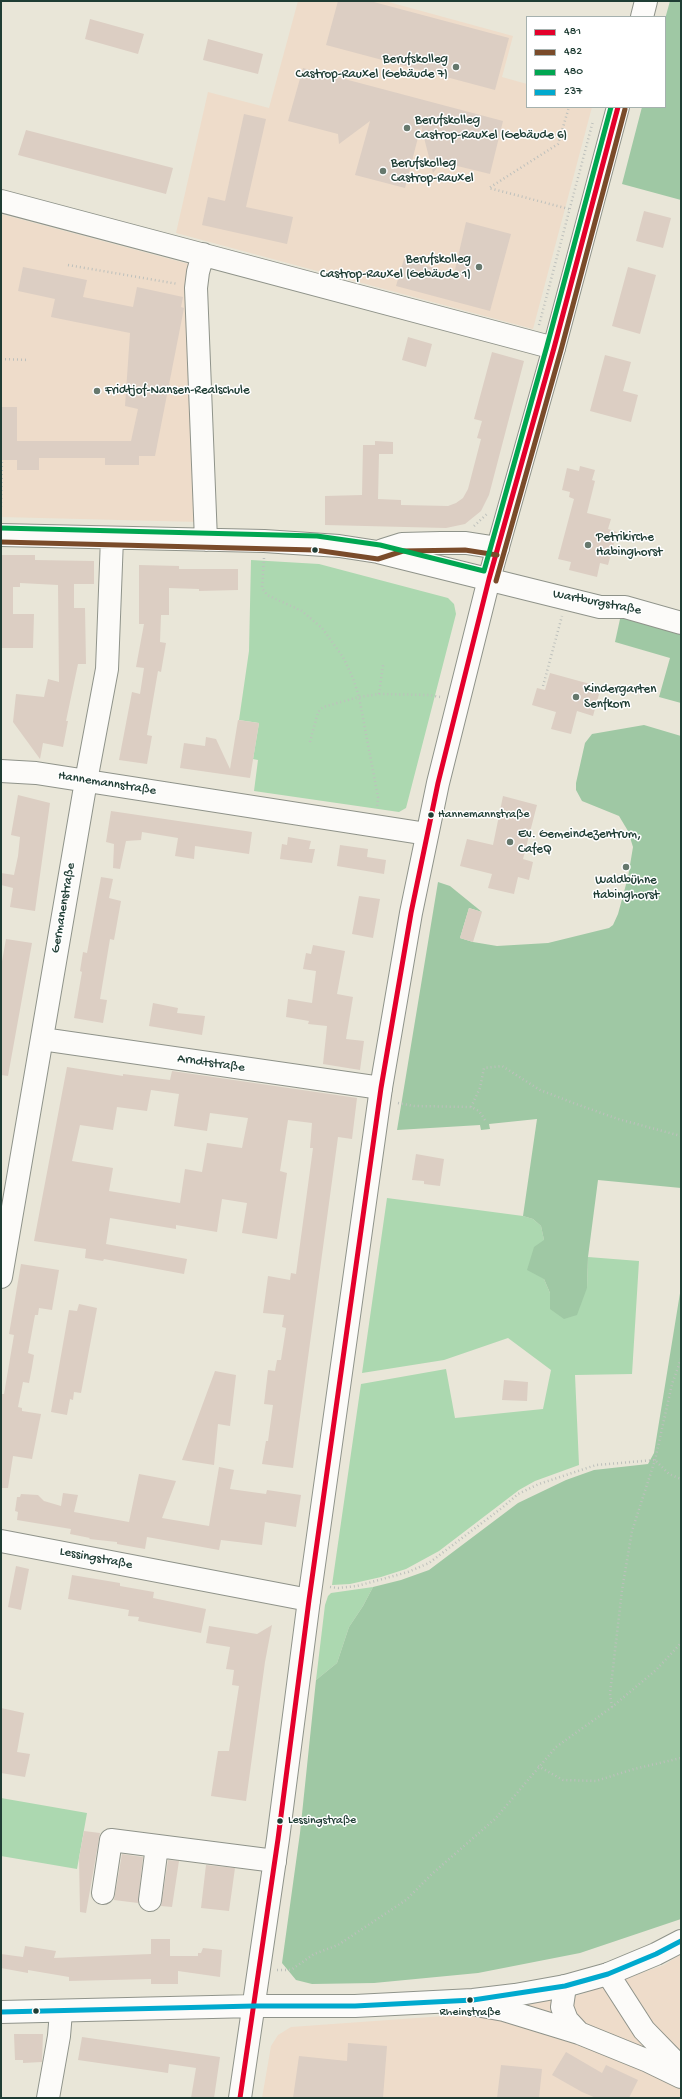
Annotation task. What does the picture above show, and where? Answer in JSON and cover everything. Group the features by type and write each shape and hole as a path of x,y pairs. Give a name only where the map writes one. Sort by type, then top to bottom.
{"street":[{"path":"642,16 646,1"},
{"path":"240,2098 275,1861 310,1592 380,1094 411,913 427,834 489,579 554,348 618,108"},
{"path":"1,201 554,348"},
{"path":"203,254 198,272 196,288 206,540"},
{"name":"Wartburgstraße","path":"1,535 316,544 378,552 600,607 625,607 681,623"},
{"name":"Germanenstraße","path":"1,1277 8,1192 42,1039 86,781 107,669 112,538"},
{"path":"378,552 402,544 466,543 498,548"},
{"name":"Hannemannstraße","path":"1,770 36,773 427,834"},
{"name":"Arndtstraße","path":"42,1039 380,1094"},
{"name":"Lessingstraße","path":"1,1541 310,1592"},
{"path":"103,1893 111,1840 275,1861"},
{"path":"150,1900 157,1846"},
{"path":"1,2012 61,2012 254,2006 355,2006 456,2001 515,1995 565,1986 608,1974 681,1942"},
{"path":"608,1974 644,2030 679,2062"},
{"path":"565,1986 562,2007 567,2020 579,2033"},
{"path":"456,2001 504,2010 579,2033 648,2061 679,2062"},
{"path":"48,2098 59,2036 61,2012"}],"path":[{"path":"569,108 558,144 489,188 590,215"},
{"path":"68,265 196,288"},
{"path":"1,359 29,360"},
{"path":"1,507 2,460"},
{"path":"264,542 262,588 267,595 302,611 322,628 343,657 353,678 359,696 378,797 376,825"},
{"path":"543,686 567,598"},
{"path":"379,694 383,665"},
{"path":"310,742 318,712 323,707 359,696 379,694 429,695 459,702"},
{"path":"471,1106 480,1088 484,1068 502,1066 540,1090 618,1119 681,1136"},
{"path":"380,1094 414,1106 471,1106 479,1111 486,1120"},
{"path":"612,1707 610,1694 622,1590 632,1531 655,1460 672,1384 681,1359"},
{"path":"310,1592 344,1588 377,1581 408,1572 429,1563 518,1494 539,1484 596,1465 655,1460 669,1474 681,1479"},
{"path":"259,1970 291,1970 314,1954 338,1945 406,1900 433,1873 495,1818 538,1766 556,1747 612,1707 656,1670 681,1643"},
{"path":"538,1766 563,1780 596,1781 634,1769 681,1758"}],"shaded area":[{"name":"Berufskolleg Castrop-Rauxel","path":"298,1 385,1 513,36 502,77 526,84 526,108 592,108 533,329 176,233 208,92 269,108"},
{"name":"Fridtjof-Nansen-Realschule","path":"1,214 189,264 199,522 1,517"},
{"path":"681,1954 681,2098 262,2098 271,2046 278,2035 291,2027 458,2015 579,1995 664,1965"}],"green space":[{"path":"670,1 681,1 681,200 622,184 642,108 666,108 666,16"},
{"path":"251,560 319,564 448,598 454,604 456,614 406,808 399,812 254,791 258,760 253,759 259,723 239,720 249,651"},
{"path":"622,610 681,626 681,703 659,697 670,658 615,642"},
{"path":"644,725 681,736 681,1188 598,1180 588,1257 587,1288 577,1315 564,1319 550,1309 550,1293 544,1279 527,1270 534,1247 544,1240 541,1226 533,1219 523,1216 537,1119 489,1124 490,1129 481,1130 480,1125 397,1130 438,882 450,886 482,912 469,908 460,938 473,942 497,946 548,943 609,928 613,925 618,914 628,877 633,847 628,831 619,816 582,801 576,790 576,783 585,743 592,734"},
{"path":"387,1198 523,1216 533,1219 541,1226 544,1240 544,1279 550,1293 550,1309 587,1288 588,1257 639,1261 632,1374 575,1375 579,1465 535,1481 519,1490 439,1551 406,1569 381,1577 350,1584 332,1585 361,1384 446,1369 455,1418 543,1409 551,1370 508,1338 444,1360 362,1373"},
{"path":"681,1287 681,1919 580,1953 478,1973 374,1983 312,1984 296,1980 282,1963 300,1833 316,1680 337,1663 349,1627 363,1606 373,1587 401,1580 429,1570 518,1503 566,1480 594,1470 648,1464 654,1453"},
{"path":"373,1587 363,1606 349,1627 337,1663 316,1680 325,1605 328,1596 331,1593"},
{"path":"1,1798 87,1813 77,1869 1,1856"}],"building":[{"name":"Berufskolleg Castrop-Rauxel (Gebäude 7)","path":"338,1 370,1 509,38 495,90 326,45"},
{"path":"90,19 144,34 138,54 85,39"},
{"path":"208,39 263,54 258,74 203,60"},
{"name":"Berufskolleg Castrop-Rauxel (Gebäude 6)","path":"303,68 503,121 490,174 441,162 433,173 421,126 405,188 355,175 370,121 339,144 338,134 288,121"},
{"path":"244,114 266,119 246,207 293,217 287,244 202,225 208,197 225,201"},
{"path":"26,130 173,168 166,194 18,155"},
{"path":"644,211 671,218 663,248 636,241"},
{"name":"Berufskolleg Castrop-Rauxel (Gebäude 1)","path":"466,222 511,234 490,311 396,286 404,259 454,274"},
{"path":"23,267 87,280 83,297 133,307 137,287 183,297 181,307 184,308 155,456 139,456 139,465 105,465 105,458 39,458 39,470 17,470 17,460 1,460 1,407 17,407 17,441 131,441 138,409 125,406 130,333 51,317 55,299 18,291"},
{"path":"628,267 656,275 640,334 612,326"},
{"path":"408,337 432,344 426,367 402,360"},
{"path":"492,352 524,361 489,495 481,511 465,524 446,528 325,525 325,496 362,495 363,445 375,445 375,441 393,442 393,454 379,454 378,499 401,500 401,505 448,506 463,498 468,489 481,439 477,438 482,421 474,419"},
{"path":"605,355 631,362 623,391 638,395 631,422 590,411"},
{"name":"Petrikirche Habinghorst","path":"580,466 595,470 592,480 595,481 587,513 611,519 608,529 617,532 608,565 600,563 597,577 569,570 571,562 558,559 574,499 569,497 570,492 562,490 567,468 579,471"},
{"path":"1,555 35,555 35,560 94,561 94,584 74,584 74,608 85,608 86,664 78,664 66,721 68,721 63,747 43,743 40,759 13,722 16,694 44,697 48,679 59,682 58,585 20,583 20,587 13,587 13,614 34,614 33,648 1,648"},
{"path":"139,565 179,566 179,569 238,569 238,590 199,591 199,589 169,588 169,615 161,615 160,642 166,643 161,672 158,671 147,735 152,736 147,764 119,760 132,692 140,694 144,668 136,667 144,624 139,624"},
{"path":"550,673 601,687 593,716 577,711 571,734 551,729 556,712 532,705 537,688 545,690"},
{"path":"238,720 259,723 250,778 180,768 184,743 205,746 206,737 216,739 230,769"},
{"path":"18,795 50,803 35,911 10,907 13,888 1,885 1,873 14,875 18,856 20,837 11,835"},
{"name":"Ev. Gemeindezentrum, CafeQ","path":"503,796 537,805 523,859 533,862 529,880 518,877 514,894 488,888 492,874 460,866 467,839 493,845"},
{"path":"111,811 252,832 249,854 195,846 194,859 175,856 178,838 142,832 141,840 126,841 120,869 113,868 114,844 106,842"},
{"path":"288,837 311,841 309,849 315,849 312,863 280,859 282,844 287,845"},
{"path":"340,845 368,849 367,857 386,860 384,874 337,866"},
{"path":"101,877 113,879 109,898 121,901 114,940 110,939 100,999 107,1000 103,1023 74,1018 82,972 80,971 83,952 87,953"},
{"path":"359,896 380,899 373,938 352,934"},
{"path":"469,908 482,912 473,942 460,938"},
{"path":"6,939 32,943 8,1076 1,1075 1,967"},
{"path":"313,945 345,951 337,994 353,997 346,1039 364,1041 360,1070 323,1064 327,1026 308,1024 309,1021 286,1017 288,999 312,1003 316,971 303,969 306,953 311,954"},
{"path":"153,1003 178,1008 177,1013 205,1016 202,1035 149,1026"},
{"path":"67,1067 123,1076 123,1074 170,1080 172,1071 357,1098 352,1139 338,1137 293,1468 262,1464 266,1441 268,1441 273,1405 264,1404 268,1370 275,1371 277,1360 281,1360 286,1328 282,1327 284,1315 263,1313 268,1276 290,1280 291,1273 296,1274 313,1148 310,1148 312,1123 288,1120 280,1171 287,1173 277,1239 242,1233 247,1203 222,1199 217,1232 176,1225 176,1229 110,1218 106,1244 187,1259 184,1274 104,1259 103,1261 85,1258 86,1249 34,1241","holes":["151,1090 179,1094 174,1126 207,1131 210,1113 248,1118 242,1148 207,1143 202,1172 185,1169 180,1203 109,1191 113,1168 72,1161 80,1125 113,1130 117,1107 147,1111"]},
{"path":"416,1154 444,1159 440,1186 424,1184 424,1181 412,1180"},
{"path":"21,1264 59,1270 52,1310 39,1308 38,1315 35,1315 28,1353 34,1355 32,1367 29,1383 23,1382 18,1407 22,1408 22,1411 41,1414 32,1459 13,1456 8,1488 1,1488 1,1394 4,1394 14,1335 9,1334"},
{"path":"79,1304 97,1308 81,1393 74,1392 73,1400 70,1399 67,1415 51,1412 69,1310 77,1311"},
{"path":"215,1371 236,1375 230,1426 218,1424 214,1465 182,1460"},
{"path":"504,1380 528,1382 527,1401 502,1400"},
{"path":"219,1467 234,1470 230,1489 266,1494 267,1490 301,1495 296,1527 265,1522 262,1545 221,1540 219,1550 147,1537 145,1549 117,1544 117,1542 89,1539 90,1538 70,1534 71,1529 17,1520 18,1512 15,1511 17,1497 20,1497 21,1494 38,1495 44,1501 61,1506 63,1493 78,1495 74,1512 129,1522 139,1474 176,1481 162,1518 209,1526"},
{"path":"16,1566 29,1569 21,1610 8,1607"},
{"path":"72,1575 120,1583 120,1586 154,1592 153,1598 206,1609 201,1633 138,1621 139,1617 128,1616 129,1610 68,1599"},
{"path":"272,1625 265,1662 246,1801 211,1796 218,1751 229,1751 239,1686 232,1685 234,1670 226,1669 230,1647 206,1643 209,1626 257,1634"},
{"path":"1,1708 24,1713 17,1752 30,1754 25,1777 1,1773"},
{"path":"84,1831 100,1833 86,1913 80,1912 79,1858"},
{"path":"122,1854 143,1857 138,1903 114,1900"},
{"path":"168,1860 179,1861 172,1907 161,1906"},
{"path":"206,1865 235,1868 229,1911 201,1908"},
{"path":"151,1939 170,1939 170,1956 198,1956 198,1953 201,1953 203,1948 222,1950 220,1977 178,1971 178,1984 151,1984 151,1979 69,1981 69,1977 28,1970 28,1973 1,1968 1,1954 23,1957 25,1946 56,1951 54,1958 151,1954"},
{"path":"14,2034 43,2034 42,2062 23,2063 23,2060 15,2060"},
{"path":"82,2037 220,2057 214,2098 191,2098 196,2068 169,2064 168,2073 78,2060"},
{"path":"348,2043 387,2046 383,2098 293,2098 299,2056 347,2061"},
{"path":"566,2052 602,2073 606,2065 638,2080 629,2098 596,2098 552,2075"},
{"path":"501,2065 542,2069 539,2098 497,2098"}],"transit line":[{"name":"480","path":"1,528 317,536 380,545 484,571 547,346 611,108"},
{"name":"481","path":"240,2098 278,1839 309,1600 381,1088 411,913 438,783 489,579 554,348 618,108"},
{"name":"482","path":"496,581 561,350 625,109"},
{"name":"482","path":"1,542 315,550 378,559 403,551 465,550 497,555"},
{"name":"237","path":"1,2012 254,2006 355,2006 473,2000 565,1986 608,1974 656,1954 681,1941"}],"place":[{"name":"Berufskolleg Castrop-Rauxel (Gebäude 7)","path":"456,67"},
{"name":"Berufskolleg Castrop-Rauxel (Gebäude 6)","path":"407,128"},
{"name":"Berufskolleg Castrop-Rauxel","path":"383,171"},
{"name":"Berufskolleg Castrop-Rauxel (Gebäude 1)","path":"479,267"},
{"name":"Fridtjof-Nansen-Realschule","path":"97,391"},
{"name":"Petrikirche Habinghorst","path":"588,545"},
{"name":"Kindergarten Senfkorn","path":"576,697"},
{"name":"Hannemannstraße","path":"431,815"},
{"name":"Ev. Gemeindezentrum, CafeQ","path":"510,842"},
{"name":"Waldbühne Habinghorst","path":"626,867"},
{"name":"Lessingstraße","path":"280,1821"},
{"name":"Rheinstraße","path":"470,2000"}]}
